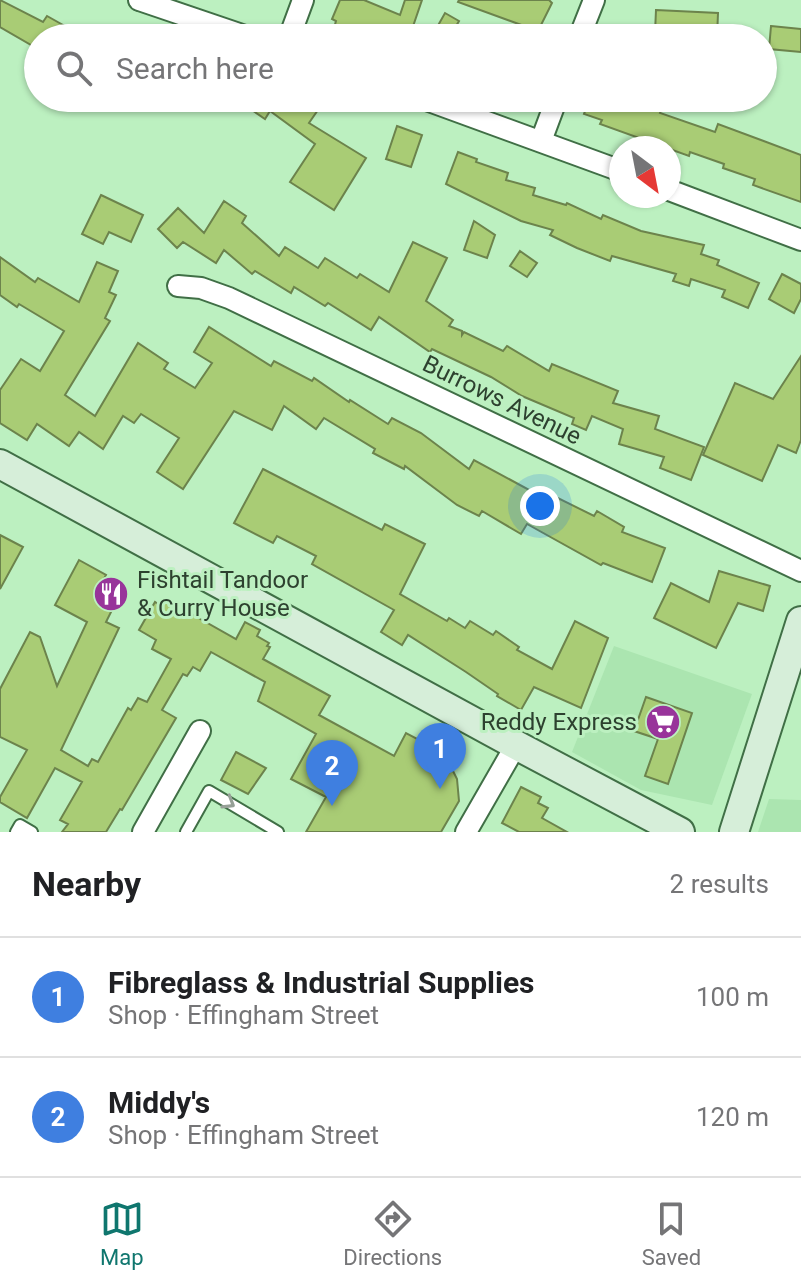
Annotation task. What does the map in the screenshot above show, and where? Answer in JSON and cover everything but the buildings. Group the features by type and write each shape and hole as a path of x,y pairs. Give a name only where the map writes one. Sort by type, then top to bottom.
{"street":[{"path":"139,0 210,24"},
{"path":"294,24 303,0"},
{"path":"585,24 594,0"},
{"path":"460,112 609,166"},
{"path":"541,141 552,112"},
{"path":"681,195 801,240"},
{"name":"Burrows Avenue","path":"178,286 201,288 229,298 801,571"},
{"path":"0,464 680,832"},
{"path":"734,832 801,621"},
{"path":"143,832 200,731"},
{"path":"466,832 516,745"}],"lane":[{"path":"186,832 209,791 278,832"},
{"path":"16,832 20,825 32,832"}],"shaded area":[{"path":"614,646 752,694 712,805 641,790 572,752"},
{"path":"769,799 801,800 801,832 758,832"}],"place":[{"name":"Fishtail Tandoor & Curry House","path":"111,594"},
{"name":"Reddy Express","path":"663,722"},
{"name":"Fibreglass & Industrial Supplies","path":"440,789"},
{"name":"Middy's","path":"332,806"}]}
